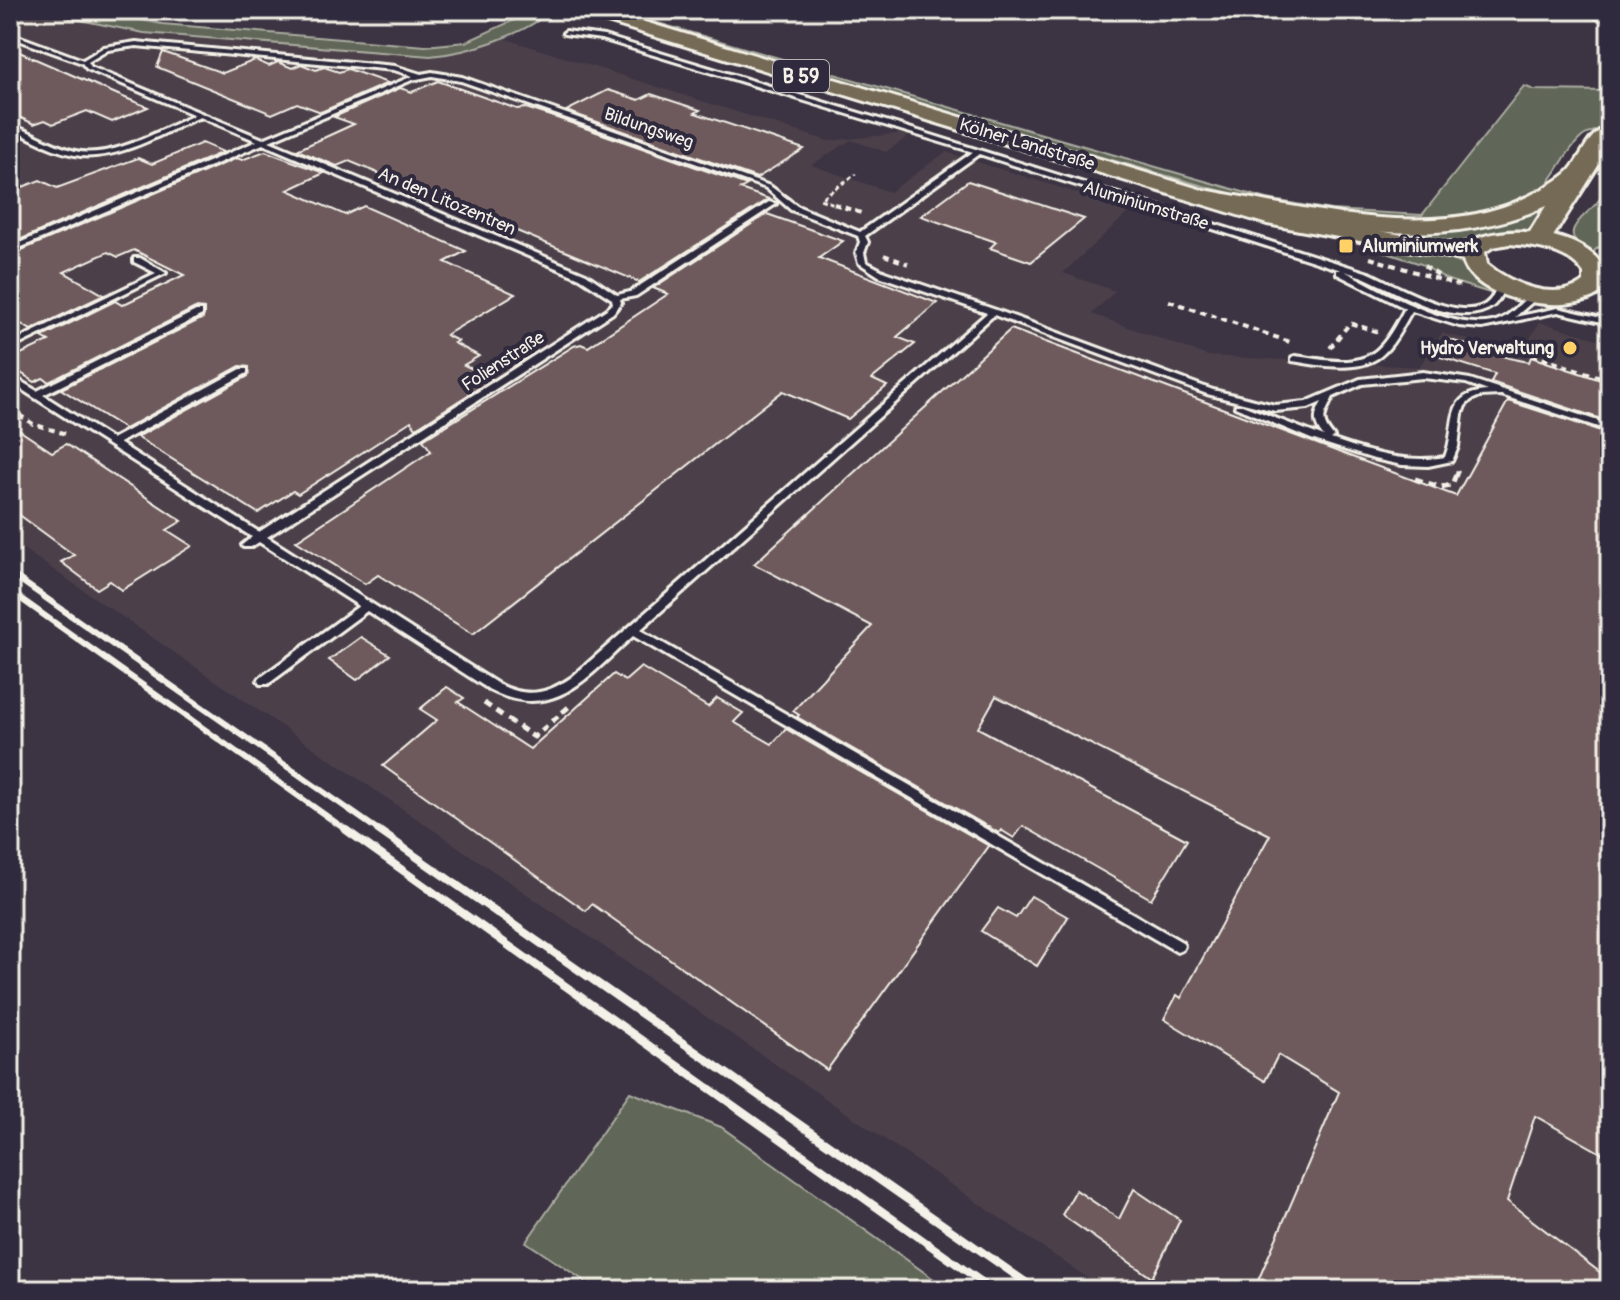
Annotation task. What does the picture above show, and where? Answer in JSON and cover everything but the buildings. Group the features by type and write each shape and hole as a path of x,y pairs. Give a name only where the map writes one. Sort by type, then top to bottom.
{"highway":[{"path":"1549,243 1578,176 1595,149 1610,133"},
{"path":"1549,243 1610,158"},
{"path":"1203,197 1350,223 1429,225 1482,220 1523,209 1578,176"}],"main road":[{"name":"Kölner Landstraße","path":"587,10 1203,197 1312,227 1472,255"},
{"path":"1493,239 1549,243 1585,260 1596,272 1599,298 1535,295 1502,285 1479,270 1472,255 1480,244 1493,239"}],"lane":[{"name":"Aluminiumstraße","path":"566,33 602,37 1315,258 1378,279 1418,301 1444,308 1471,310 1487,307 1496,302 1502,285"},
{"name":"An den Litozentren","path":"10,35 84,62 86,67 583,276 616,298"},
{"name":"Bildungsweg","path":"84,62 106,48 136,44 395,68 418,75 456,77 754,182 777,192 791,207 861,235"},
{"path":"10,250 418,75"},
{"path":"10,126 59,148 91,154 116,149 200,115"},
{"path":"977,152 861,235 864,242 860,253 871,269 1210,392 1255,404 1290,409 1329,397 1360,382 1423,375 1467,381 1610,428"},
{"name":"Folienstraße","path":"247,545 613,309 616,298 633,294 772,204"},
{"name":"Aluminiumstraße","path":"1315,258 1409,308 1453,321 1499,323 1558,310 1610,322"},
{"path":"10,346 162,273 137,260"},
{"path":"1499,323 1535,295"},
{"path":"1295,359 1368,360 1380,352 1409,308"},
{"path":"10,378 505,694 527,699 544,697 564,688 993,312"},
{"path":"37,395 199,313"},
{"path":"112,443 244,371"},
{"path":"1210,392 1231,404 1399,463 1436,464 1449,459 1455,449 1455,416 1463,401 1473,395 1510,394"},
{"path":"1329,397 1318,415 1318,424 1335,442"},
{"path":"264,681 367,605"},
{"path":"632,630 1177,946"}],"path":[{"path":"1555,10 1610,22"},
{"path":"800,211 856,174"},
{"path":"820,199 880,220"},
{"path":"1169,301 1303,346"},
{"path":"1326,354 1350,323 1391,336"},
{"path":"1532,355 1610,380"},
{"path":"483,702 534,737 579,697"}],"shaded area":[{"path":"10,10 51,10 70,18 144,33 430,56 500,37 828,141 905,133 909,136 886,152 851,140 811,165 890,192 946,152 1131,210 1063,273 1115,291 1092,314 1208,356 1419,367 1442,333 1520,354 1540,322 1610,343 1610,1290 1105,1290 10,540"}],"green space":[{"path":"51,10 90,10 162,24 425,46 466,42 536,10 552,10 511,35 461,51 430,56 144,33 70,18"},
{"path":"600,10 613,10 1267,199 1331,210 1422,215 1524,86 1534,90 1610,91 1610,126 1582,137 1541,190 1521,202 1458,216 1395,220 1333,214 1271,203 1024,138"},
{"path":"1610,186 1610,240 1595,250 1593,256 1577,243 1573,232"},
{"path":"1555,198 1532,231 1484,234 1456,244 1346,225 1416,229"},
{"path":"1378,250 1425,254 1459,263 1484,280 1490,293 1448,280 1421,264"},
{"path":"630,1092 721,1127 949,1290 598,1290 526,1242"}],"railway":[{"path":"10,573 381,832"},
{"path":"10,591 349,832"},
{"path":"346,830 993,1290"},
{"path":"378,830 1037,1290"}],"place":[{"name":"Aluminiumwerk","path":"1346,246"},
{"name":"Hydro Verwaltung","path":"1570,348"}]}
